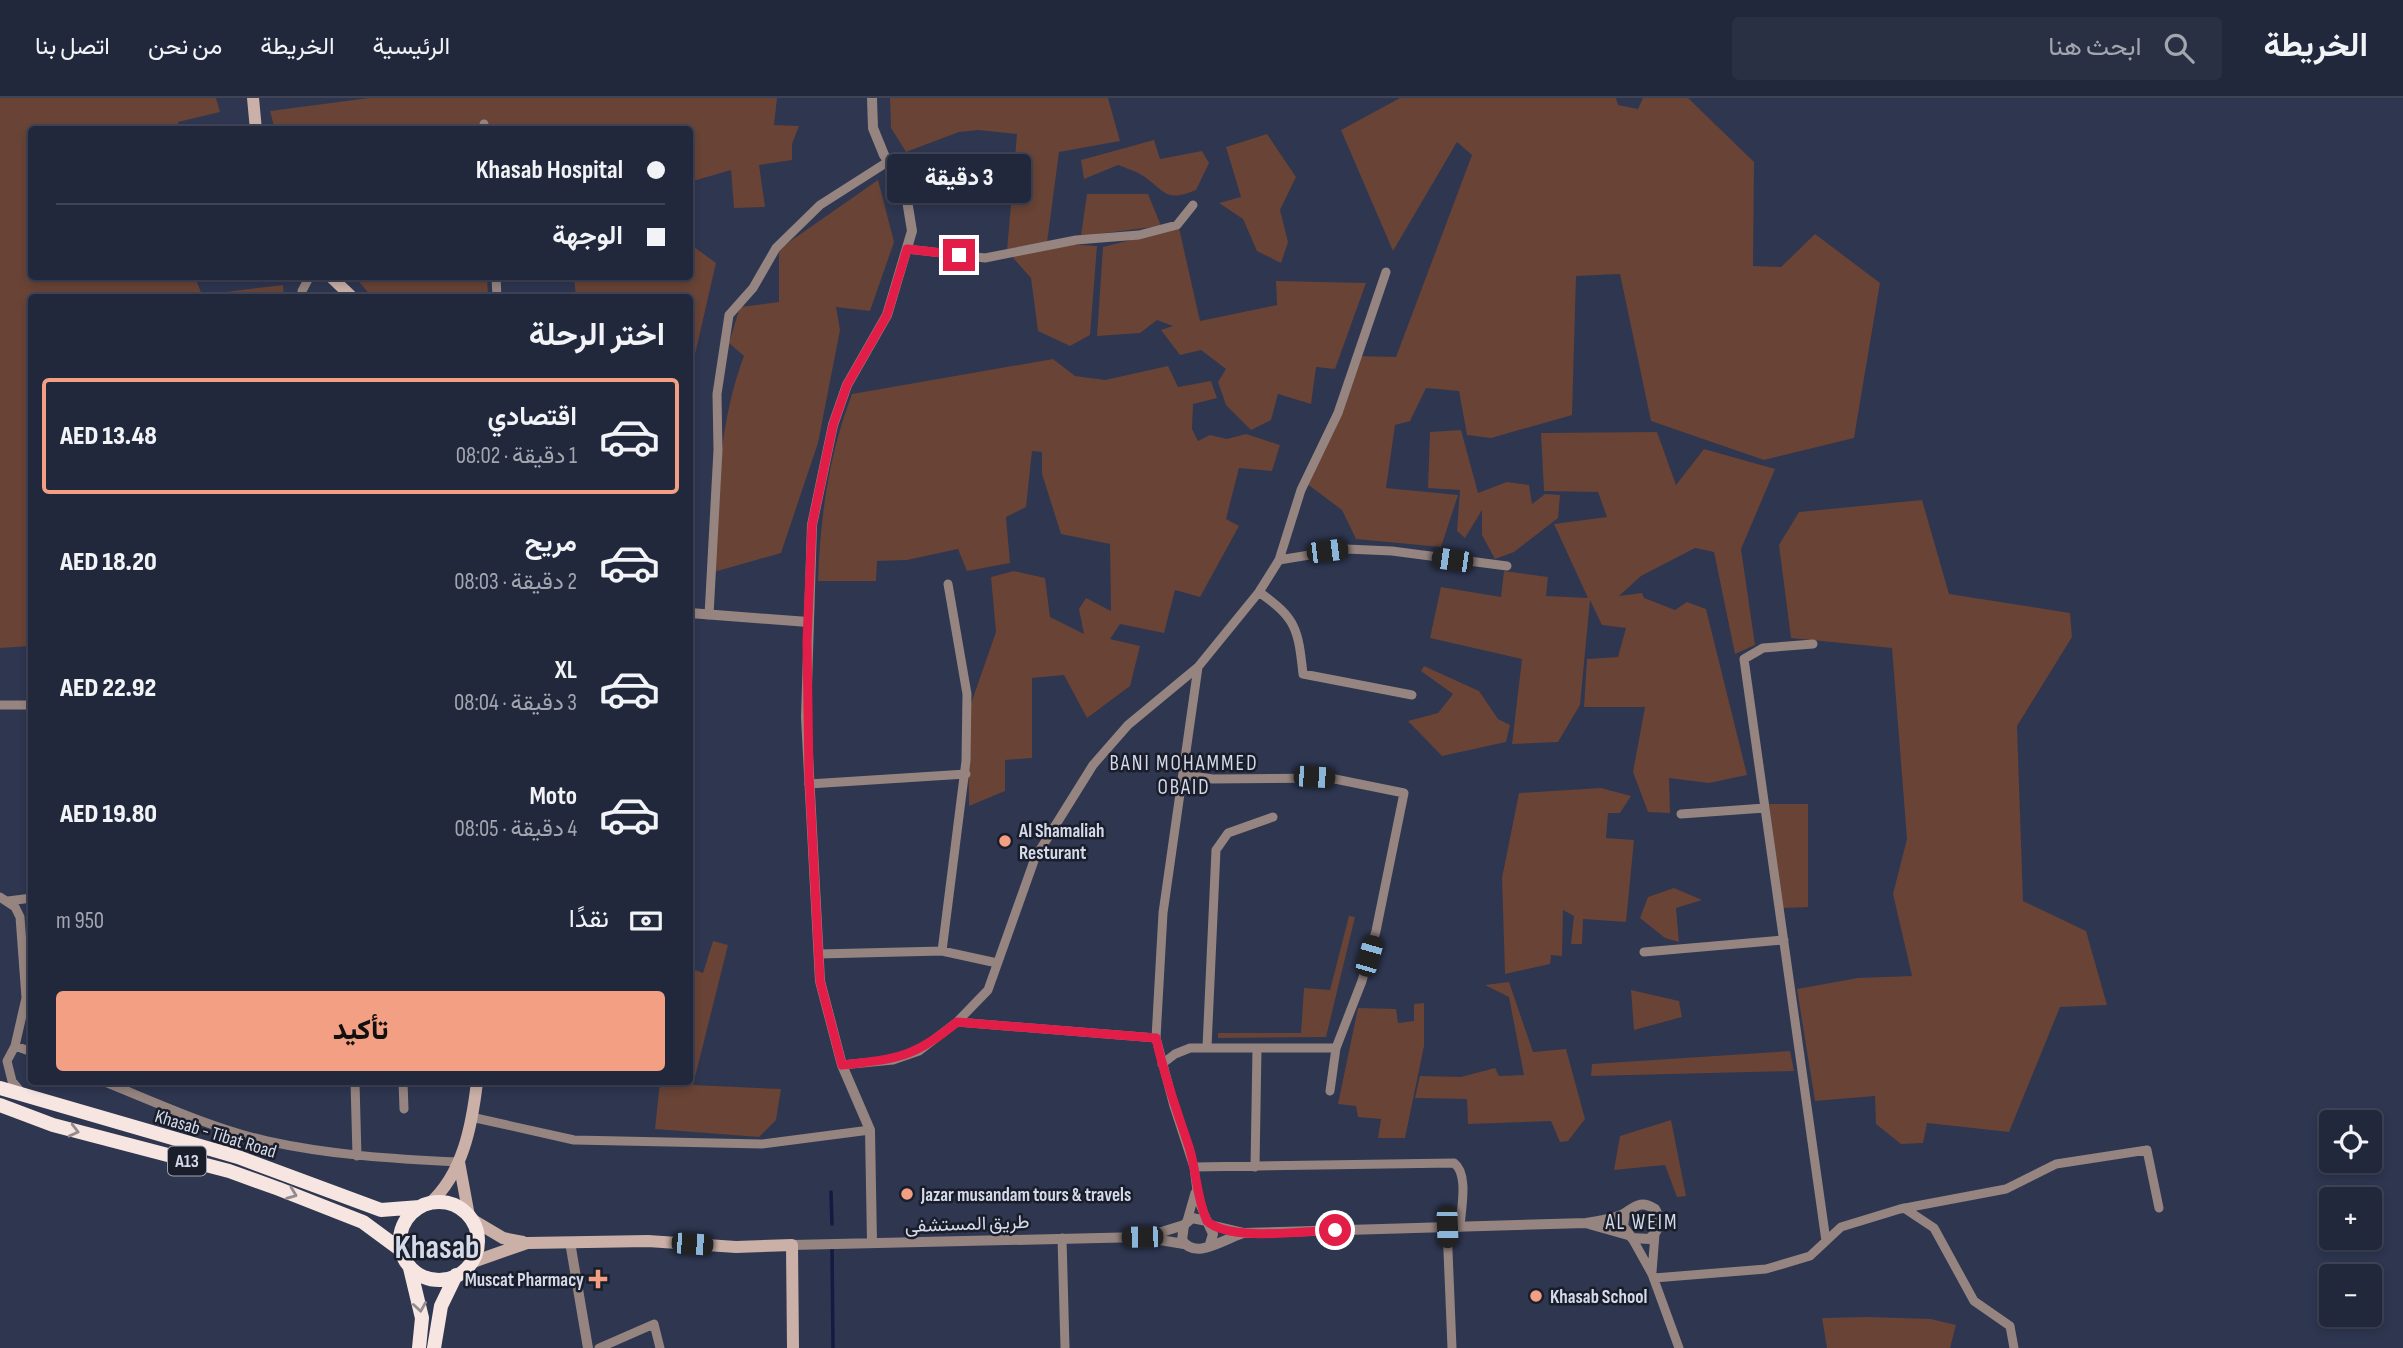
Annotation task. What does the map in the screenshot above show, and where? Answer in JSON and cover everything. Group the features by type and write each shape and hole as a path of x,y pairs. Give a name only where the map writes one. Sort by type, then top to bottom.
{"highway":[{"name":"Khasab - Tibat Road","path":"0,1088 36,1101 218,1151 381,1210 424,1205"},
{"name":"Khasab - Tibat Road","path":"0,1105 53,1125 229,1171 279,1189 363,1222 401,1250"},
{"name":"A13","path":"424,1205 455,1206 470,1218"},
{"path":"401,1250 403,1226 424,1205"},
{"path":"434,1348 441,1306 456,1275 470,1263 477,1237 470,1218"},
{"name":"A13","path":"401,1250 410,1268"},
{"path":"410,1268 427,1278 437,1280 456,1275"},
{"path":"410,1268 422,1318 419,1348"}],"main road":[{"path":"253,98 256,126"},
{"path":"334,280 348,294"},
{"path":"424,1205 446,1187 459,1162 476,1085"},
{"path":"459,1162 470,1218 503,1238 527,1243 648,1241 736,1247 792,1245 793,1348"},
{"path":"470,1263 527,1243"}],"street":[{"path":"872,98 873,128 889,162 904,183 910,202 912,231 887,315 847,385 833,425 812,525 808,622 809,784 820,981 842,1065 870,1130 873,1243"},
{"path":"709,615 718,450 717,394 729,315 753,288 776,248 811,214 889,162"},
{"path":"907,249 985,258 1076,240 1139,235 1177,225 1193,205"},
{"path":"842,1065 893,1060 919,1051 957,1022 988,990 1035,858 1093,765 1128,725 1198,667 1259,592 1279,560 1301,490 1338,413 1386,272"},
{"path":"1279,560 1346,549 1392,551 1507,566"},
{"path":"942,951 966,774 967,694 948,584"},
{"path":"1259,592 1286,611 1299,642 1303,674 1412,695"},
{"path":"693,614 808,622"},
{"path":"1813,644 1763,648 1745,659 1826,1241"},
{"path":"1198,667 1163,913 1156,1038 1161,1065 1194,1167 1196,1188 1213,1234 1210,1244"},
{"path":"0,705 28,705"},
{"path":"809,784 966,774"},
{"path":"1184,775 1213,779 1330,778 1404,793 1376,931 1362,981 1336,1048 1330,1091"},
{"path":"1681,814 1765,808"},
{"path":"1207,1047 1216,850 1228,833 1273,817"},
{"path":"4,899 28,898"},
{"path":"4,899 20,918 26,998 15,1046 4,1063 12,1081 36,1101"},
{"path":"1644,952 1784,940"},
{"path":"819,954 942,951 997,963"},
{"path":"957,1022 1156,1038"},
{"path":"15,1046 28,1051"},
{"path":"1161,1065 1175,1054 1207,1047 1336,1048"},
{"path":"1255,1167 1257,1048"},
{"path":"112,1085 216,1126 265,1140 358,1156 459,1162"},
{"path":"355,1085 358,1156"},
{"path":"403,1085 404,1109"},
{"path":"471,1117 574,1140 762,1144 870,1130"},
{"path":"1653,1276 1766,1269 1810,1256 1841,1227 1904,1208 2006,1189 2056,1164 2147,1150 2159,1208"},
{"path":"1194,1167 1454,1163 1461,1175 1461,1227"},
{"path":"1196,1188 1181,1235 1184,1244 1196,1250 1244,1233 1586,1223 1625,1213 1636,1204 1649,1205 1660,1222 1655,1234 1653,1276"},
{"path":"1904,1208 1934,1228 1974,1301 2010,1326 2014,1348"},
{"path":"1625,1213 1623,1226 1653,1276 1679,1348"},
{"path":"1185,1223 1197,1218 1244,1233"},
{"name":"طريق المستشفى","path":"1142,1237 1185,1223"},
{"path":"1586,1223 1643,1240 1655,1234"},
{"path":"1447,1227 1452,1348"},
{"name":"طريق المستشفى","path":"792,1245 1142,1237 1184,1244"},
{"path":"1062,1238 1065,1348"},
{"path":"570,1242 588,1348"},
{"path":"599,1348 654,1324 660,1348"}],"shaded area":[{"path":"0,98 216,98 220,112 178,122 179,126 28,126 28,280 196,280 202,294 28,294 28,646 0,648"},
{"path":"369,98 777,98 774,125 799,126 792,144 792,160 759,165 765,207 734,208 731,170 693,181 693,126 274,126 270,111"},
{"path":"890,98 1108,98 1120,141 1059,152 1047,243 1097,246 1090,335 1070,346 1038,331 1031,278 1007,251 1017,134 978,130 959,132 906,152 891,128"},
{"path":"1400,98 1616,98 1618,105 1638,109 1643,98 1688,98 1754,162 1753,266 1781,267 1815,234 1880,283 1854,438 1764,460 1651,421 1620,274 1576,276 1572,415 1491,438 1467,435 1459,391 1426,388 1410,421 1395,425 1386,488 1458,495 1441,547 1356,539 1342,510 1306,483 1357,356 1396,357 1472,155 1457,142 1393,251 1341,130"},
{"path":"1267,134 1296,177 1280,210 1288,242 1281,263 1257,251 1243,219 1219,203 1241,197 1226,147"},
{"path":"1154,140 1160,159 1202,151 1209,163 1196,190 1177,196 1170,195 1140,174 1118,165 1084,179 1081,160"},
{"path":"878,180 894,242 870,311 836,307 840,330 818,443 781,553 714,572 720,462 735,382 744,356 729,343 740,307 779,302 779,249"},
{"path":"1087,194 1148,194 1161,226 1081,236"},
{"path":"1179,228 1200,321 1277,305 1276,281 1366,283 1335,369 1316,367 1311,404 1278,394 1271,420 1251,430 1226,405 1218,382 1226,369 1201,350 1180,355 1161,330 1173,326 1157,320 1140,333 1097,336 1103,247"},
{"path":"693,246 716,263 693,363 693,294 576,294 574,280 693,280"},
{"path":"358,280 487,280 488,294 369,294"},
{"path":"283,285 284,294 210,294"},
{"path":"1053,359 1075,376 1105,380 1168,366 1178,387 1211,381 1217,398 1193,404 1192,429 1198,441 1210,435 1227,439 1246,434 1280,445 1272,471 1239,468 1226,519 1239,526 1200,597 1175,590 1164,633 1120,624 1110,639 1140,646 1130,686 1087,718 1064,675 1032,678 1032,758 1005,760 1005,791 969,806 968,712 996,632 991,577 1014,571 1045,578 1050,617 1084,634 1079,609 1086,598 1111,611 1110,544 1061,534 1042,474 1042,452 1032,451 1026,507 1006,517 1010,563 967,571 958,549 907,560 877,561 876,581 818,581 827,486 837,440 852,394"},
{"path":"1461,430 1478,493 1507,482 1529,485 1532,504 1545,494 1560,495 1558,518 1514,552 1495,559 1482,535 1482,510 1465,538 1457,531 1460,490 1428,488 1430,432"},
{"path":"1657,432 1676,485 1704,449 1775,469 1741,549 1755,645 1735,654 1714,552 1695,548 1641,576 1619,596 1642,593 1644,598 1675,610 1687,602 1706,609 1747,775 1709,783 1669,778 1670,813 1648,812 1633,772 1645,707 1584,707 1587,659 1618,657 1626,628 1602,625 1590,600 1580,705 1558,742 1512,744 1522,659 1430,638 1441,587 1501,597 1504,571 1548,577 1546,596 1588,598 1554,524 1607,517 1598,492 1544,491 1541,433"},
{"path":"1922,500 1949,594 2070,613 2072,637 2017,726 2023,901 2086,931 2107,1005 2060,1007 2009,1132 1927,1123 1923,1143 1901,1144 1876,1124 1875,1096 1815,1101 1797,989 1858,978 1912,976 1893,894 1907,839 1892,648 1791,638 1779,545 1799,512"},
{"path":"1424,666 1479,691 1498,719 1510,725 1506,742 1442,756 1408,721 1438,713 1453,694 1421,671"},
{"path":"1601,788 1631,796 1620,813 1608,813 1606,838 1634,840 1626,922 1583,919 1582,944 1571,944 1574,916 1563,910 1562,956 1551,955 1550,964 1505,974 1502,878 1519,793"},
{"path":"1769,804 1808,804 1808,907 1782,908"},
{"path":"1674,888 1702,900 1676,908 1679,942 1665,938 1640,918 1648,897"},
{"path":"1349,916 1355,917 1326,1037 1218,1038 1218,1033 1301,1033 1304,988 1330,990"},
{"path":"713,941 728,945 693,1085 693,969 703,973"},
{"path":"1509,982 1533,1052 1566,1049 1585,1119 1568,1141 1560,1142 1551,1121 1468,1124 1467,1099 1415,1098 1420,1076 1461,1077 1495,1068 1499,1076 1524,1075 1509,997 1485,985"},
{"path":"1631,990 1679,1001 1682,1017 1634,1030"},
{"path":"1424,1003 1424,1046 1405,1138 1378,1138 1381,1119 1358,1117 1356,1106 1338,1104 1358,1008 1396,1009 1398,1023 1414,1021 1414,1004"},
{"path":"1790,1051 1794,1071 1591,1076 1592,1064"},
{"path":"660,1085 781,1089 776,1120 759,1137 655,1129"},
{"path":"1671,1120 1686,1196 1677,1197 1665,1165 1614,1170 1620,1136"},
{"path":"1822,1318 1931,1319 1956,1325 1950,1348 1827,1348"}],"waterway":[{"path":"831,1192 832,1224"},
{"path":"832,1247 833,1348"}],"place":[{"name":"Al Shamaliah Resturant","path":"1005,841"},
{"name":"Jazar musandam tours & travels","path":"907,1194"},
{"name":"Muscat Pharmacy","path":"598,1279"},
{"name":"Khasab School","path":"1536,1296"}],"district":[{"name":"BANI MOHAMMED OBAID","path":"1184,775"},
{"name":"AL WEIM","path":"1642,1222"},
{"name":"Khasab","path":"437,1246"}],"route":[{"path":"959,255 907,249 887,315 847,385 833,425 812,525 806,717 820,981 842,1065 893,1060 919,1051 957,1022 1156,1038 1161,1065 1189,1147 1198,1199 1210,1225 1244,1233 1335,1230"}]}
